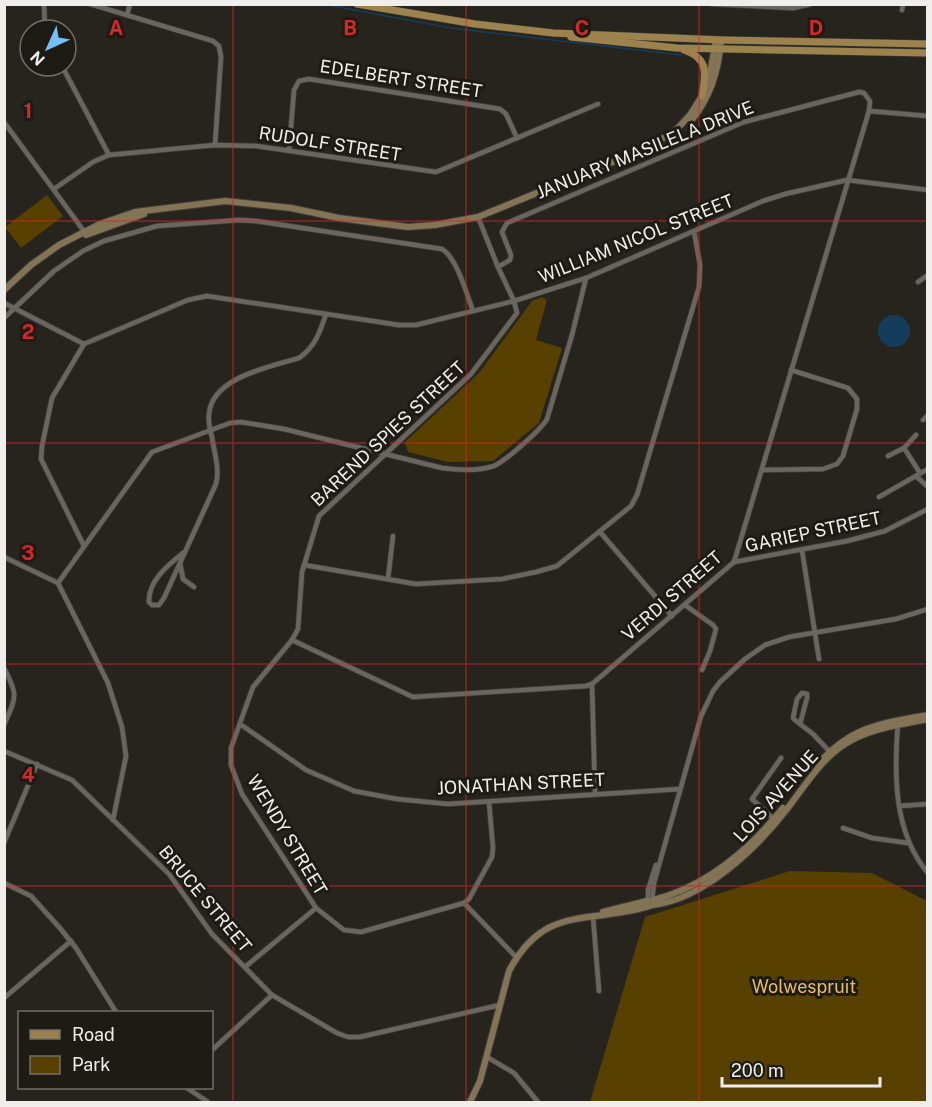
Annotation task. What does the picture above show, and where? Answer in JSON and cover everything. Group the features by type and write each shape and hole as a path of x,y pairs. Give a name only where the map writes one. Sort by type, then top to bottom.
{"main road":[{"path":"357,4 475,24 554,33 718,40 927,44"},
{"path":"554,33 587,40 677,48 927,53"},
{"name":"JANUARY MASILELA DRIVE","path":"4,290 44,255 85,233 125,214 180,205 225,201 291,208 339,218 408,227 435,225 478,217 662,143 676,134 696,114 713,81 718,40"},
{"path":"677,48 693,54 702,63 705,76 702,96"},
{"name":"JANUARY MASILELA DRIVE","path":"650,147 684,123 702,96 718,48"},
{"name":"JANUARY MASILELA DRIVE","path":"4,295 46,259 85,233"},
{"name":"LOIS AVENUE","path":"470,1102 477,1089 487,1057 509,971 516,957 528,942 551,925 650,902 680,892 713,874 775,821 844,740 868,727 927,717"}],"street":[{"path":"90,4 213,41 219,46 221,57 215,145"},
{"path":"127,15 130,4"},
{"path":"712,4 793,8 811,4"},
{"path":"68,78 109,155"},
{"name":"EDELBERT STREET","path":"289,151 294,90 299,81 309,79 500,109 506,114 517,138"},
{"name":"JANUARY MASILELA DRIVE","path":"498,267 510,260 511,255 502,232 507,223 715,134 753,119 859,92 868,96 871,104 870,111"},
{"name":"RUDOLF STREET","path":"54,189 99,158 109,155 215,145 248,145 431,173 442,171 598,104"},
{"path":"870,111 927,116"},
{"name":"VERDI STREET","path":"592,684 734,562 847,180 870,111"},
{"path":"4,122 85,233"},
{"name":"WILLIAM NICOL STREET","path":"84,344 200,297 211,296 408,326 514,301 586,278 769,199 847,180 927,190"},
{"path":"478,217 514,301"},
{"path":"4,318 54,271 94,245 157,226 239,220 442,249 452,260 473,311"},
{"path":"304,565 416,584 502,579 551,568 563,562 600,532 630,506 637,495 699,286 700,265 694,231"},
{"path":"918,282 927,275"},
{"path":"58,583 152,452 230,423 242,422 296,432 447,469 489,467 501,461 539,429 547,419 586,278"},
{"name":"BAREND SPIES STREET","path":"240,724 255,684 292,640 299,623 304,565 319,516 478,366 515,317 518,310 514,301"},
{"path":"4,303 84,344 53,394 41,452 45,469 84,546"},
{"path":"183,554 159,575 149,596 149,602 152,605 157,606 162,601 217,480 208,413 212,403 221,389 233,381 299,358 306,353 319,335 326,314"},
{"path":"762,470 823,470 833,467 843,456 857,409 857,399 848,388 791,370"},
{"path":"888,456 904,448 916,435"},
{"path":"904,448 927,487"},
{"path":"879,497 927,469"},
{"name":"GARIEP STREET","path":"734,562 802,550 885,531 927,509"},
{"path":"600,532 672,616"},
{"path":"388,579 393,536"},
{"path":"802,550 819,659"},
{"path":"4,557 58,583 108,683 122,726 126,762 113,820"},
{"path":"180,562 183,579 194,587"},
{"path":"685,605 716,630 702,670"},
{"path":"650,902 648,890 662,855 701,716 720,682 745,659 765,645 789,637 896,618 927,609"},
{"path":"292,640 413,697 592,684 595,794"},
{"path":"4,668 15,687 16,695 4,725"},
{"path":"800,724 807,698 807,694 802,693 797,699 793,717 800,724 832,753"},
{"path":"898,722 896,766 899,806 908,843 927,873"},
{"name":"JONATHAN STREET","path":"240,724 306,770 354,791 431,803 489,802 680,789"},
{"name":"WENDY STREET","path":"240,724 230,757 240,791 316,908 344,930 356,932 464,903"},
{"name":"BRUCE STREET","path":"4,751 72,780 169,874 212,934 272,995 337,1033 348,1037 360,1036 500,1005"},
{"path":"775,821 752,797 782,758"},
{"path":"4,843 36,764"},
{"path":"489,802 492,857 478,884 464,903 516,957"},
{"path":"899,806 927,804"},
{"path":"843,828 872,838 908,843"},
{"path":"4,883 31,896 71,941 115,1011"},
{"path":"245,967 316,908"},
{"path":"595,916 599,990"},
{"path":"4,998 71,941"},
{"path":"213,1049 272,995"},
{"path":"487,1057 514,1073 538,1102"},
{"path":"188,1089 208,1102"}],"green space":[{"path":"47,195 63,216 21,248 5,227"},
{"path":"542,297 547,300 536,340 562,348 539,423 493,461 448,462 408,452 405,442 479,373 532,301"},
{"name":"Wolwespruit","path":"790,871 872,873 927,901 927,1102 590,1102 645,917"}],"water":[{"path":"894,315 905,320 910,331 905,342 894,347 883,342 878,331 883,320"}],"waterway":[{"path":"322,4 451,28 681,55"}]}
